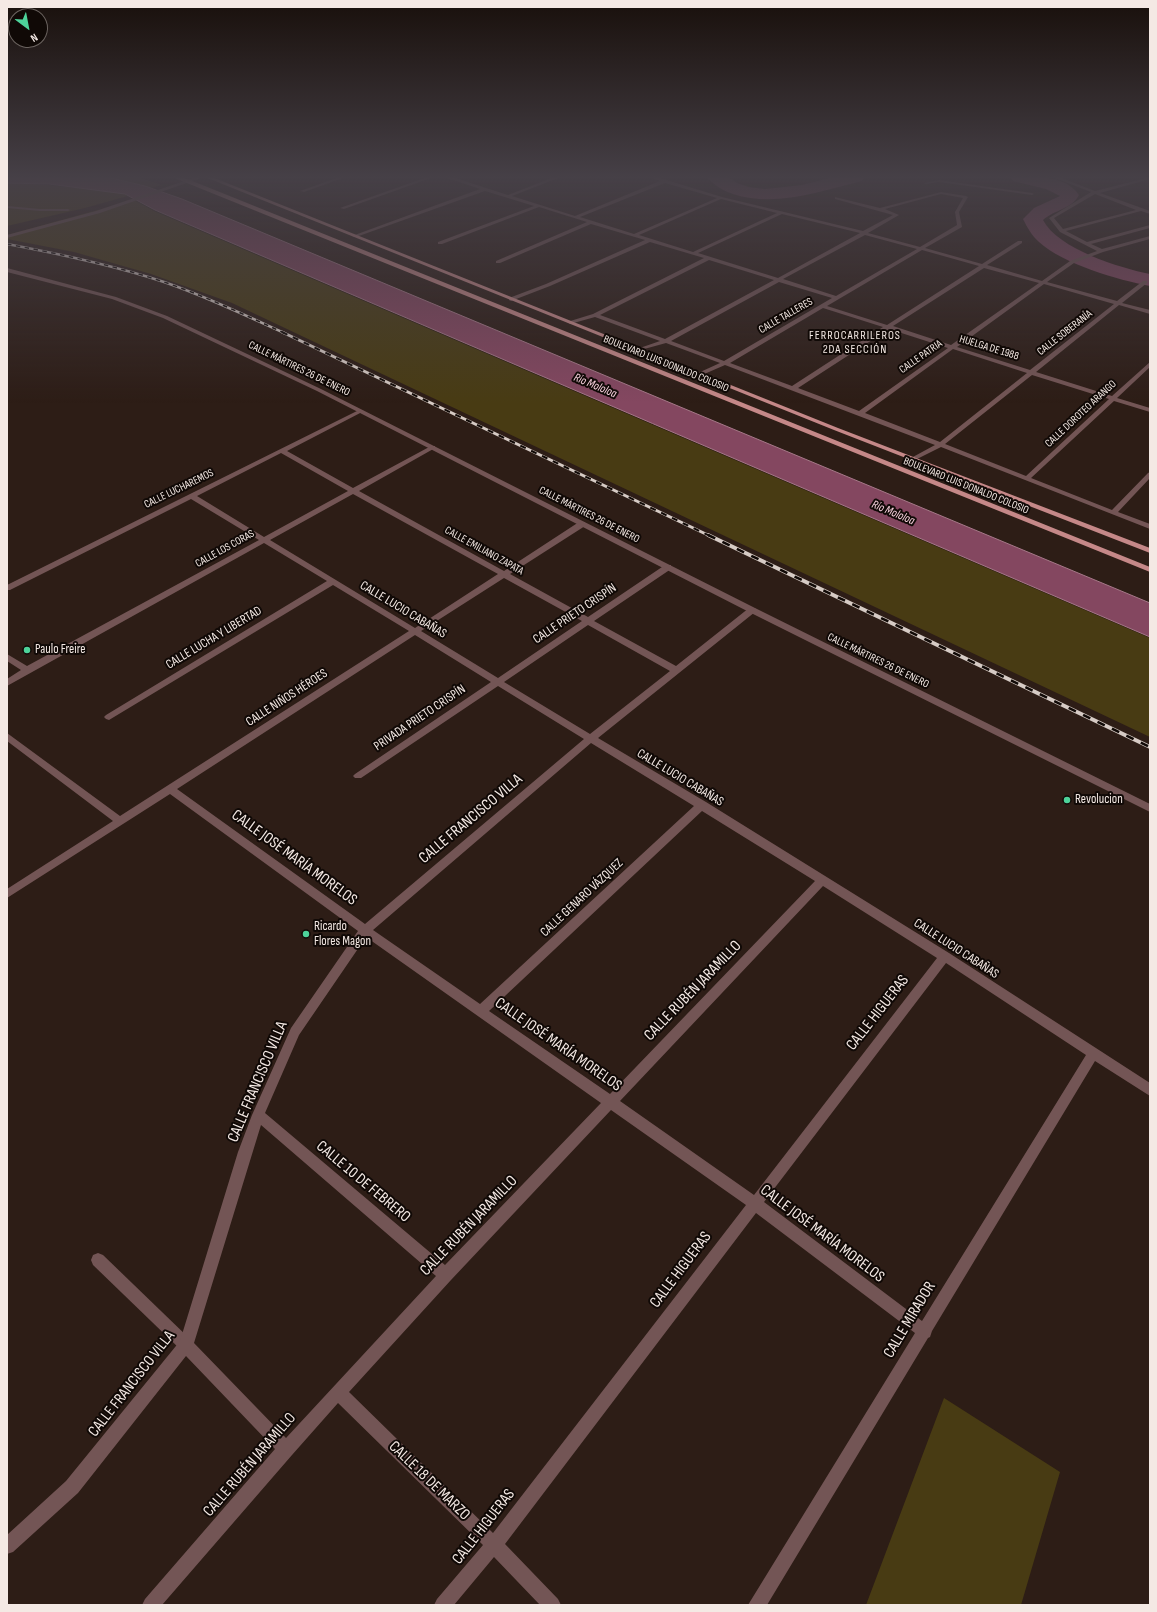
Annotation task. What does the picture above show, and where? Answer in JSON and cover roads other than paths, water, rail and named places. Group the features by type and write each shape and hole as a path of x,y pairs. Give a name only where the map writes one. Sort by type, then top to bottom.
{"main road":[{"name":"BOULEVARD LUIS DONALDO COLOSIO","path":"361,252 1150,570"},
{"name":"BOULEVARD LUIS DONALDO COLOSIO","path":"395,252 803,416 1150,551"},
{"path":"788,425 803,416"}],"street":[{"path":"498,262 521,252"},
{"path":"511,298 548,286 623,252"},
{"path":"688,252 837,298"},
{"path":"694,254 698,252"},
{"path":"640,350 666,341 829,252"},
{"name":"CALLE TALLERES","path":"700,374 725,363 915,252"},
{"path":"933,252 1150,312"},
{"path":"793,388 1004,252"},
{"name":"CALLE PATRIA","path":"860,413 1072,262 1098,252"},
{"path":"570,322 595,315 709,258"},
{"name":"CALLE MÁRTIRES 26 DE ENERO","path":"7,270 114,298 165,318 361,411 752,610 1150,808"},
{"name":"CALLE SOBERANÍA","path":"913,459 940,444 1145,282"},
{"name":"HUELGA DE 1988","path":"822,306 1150,410"},
{"name":"BOULEVARD LUIS DONALDO COLOSIO","path":"595,315 860,413 1150,527"},
{"name":"CALLE DOROTEO ARANGO","path":"1026,478 1150,364"},
{"name":"CALLE LUCHAREMOS","path":"7,588 361,411"},
{"name":"CALLE LOS CORAS","path":"27,670 433,447"},
{"name":"CALLE EMILIANO ZAPATA","path":"282,451 676,670"},
{"path":"1114,512 1150,474"},
{"name":"CALLE LUCIO CABAÑAS","path":"192,496 590,739 702,805 946,956 1093,1054 1150,1090"},
{"name":"CALLE NIÑOS HÉROES","path":"7,894 582,524"},
{"name":"CALLE PRIETO CRISPÍN","path":"497,682 668,567"},
{"name":"CALLE LUCHA Y LIBERTAD","path":"109,717 332,582"},
{"name":"CALLE FRANCISCO VILLA","path":"7,1546 72,1486 186,1345 245,1152 258,1115 294,1032 365,930 590,739 752,610"},
{"path":"7,657 27,670 7,683"},
{"name":"PRIVADA PRIETO CRISPÍN","path":"358,776 497,682"},
{"path":"7,736 120,821"},
{"name":"CALLE JOSÉ MARÍA MORELOS","path":"170,790 365,930 754,1203 925,1332"},
{"name":"CALLE GENARO VÁZQUEZ","path":"481,1011 702,805"},
{"name":"CALLE RUBÉN JARAMILLO","path":"151,1605 286,1449 446,1275 822,880"},
{"name":"CALLE HIGUERAS","path":"443,1605 494,1545 754,1203 946,956"},
{"name":"CALLE MIRADOR","path":"758,1605 1093,1054"},
{"name":"CALLE 10 DE FEBRERO","path":"258,1115 446,1275"},
{"path":"98,1260 186,1345 286,1449"},
{"name":"CALLE 18 DE MARZO","path":"338,1392 494,1545 552,1605"}],"water":[{"name":"Río Mololoa","path":"253,252 310,252 1150,603 1150,637"}],"waterway":[{"path":"1069,252 1112,270 1150,280"}],"railway":[{"path":"48,252 125,270 179,287 284,333"},
{"path":"282,332 710,536"},
{"path":"708,535 1150,747"}],"place":[{"name":"Paulo Freire","path":"27,650"},
{"name":"Revolucion","path":"1067,800"},
{"name":"Ricardo Flores Magon","path":"306,934"}],"district":[{"name":"FERROCARRILEROS 2DA SECCIÓN","path":"855,343"}]}
